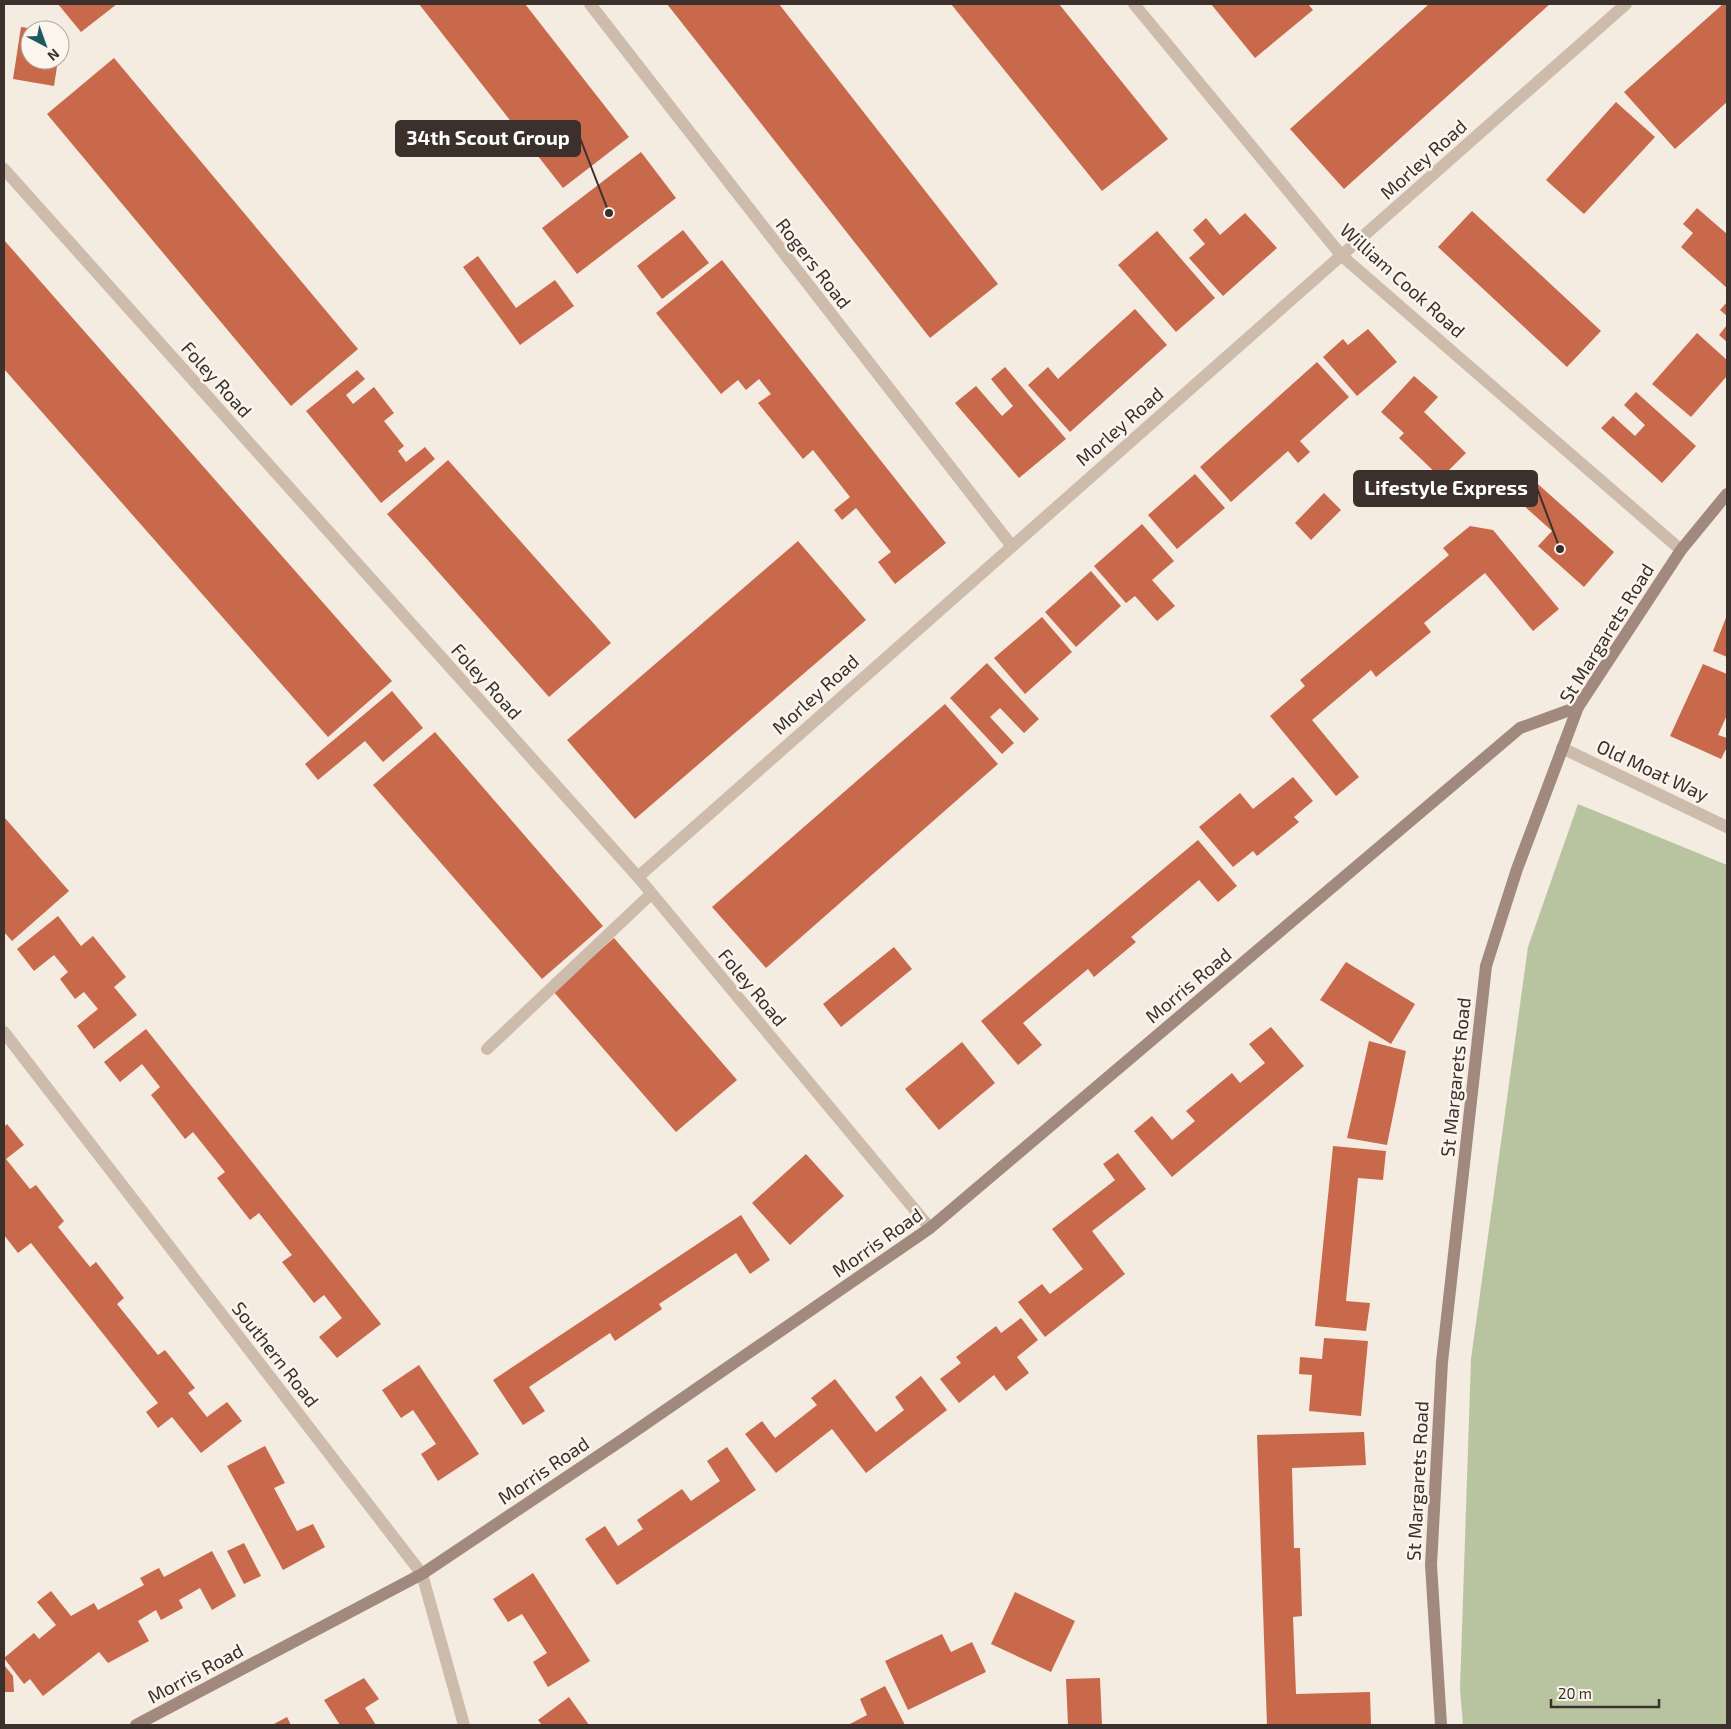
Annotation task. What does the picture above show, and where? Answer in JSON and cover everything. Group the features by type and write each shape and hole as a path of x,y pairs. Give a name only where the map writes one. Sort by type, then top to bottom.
{"street":[{"name":"Rogers Road","path":"590,4 1011,545"},
{"name":"William Cook Road","path":"1134,4 1342,256 1681,550"},
{"name":"Morley Road","path":"638,877 1011,545 1342,256 1626,4"},
{"name":"Foley Road","path":"4,169 638,877 930,1228"},
{"name":"St Margarets Road","path":"1441,1725 1432,1565 1442,1362 1486,966 1517,869 1578,707 1681,550 1727,494"},
{"name":"Morris Road","path":"136,1725 422,1574 625,1438 930,1228 1520,728 1578,707"},
{"name":"Old Moat Way","path":"1562,748 1727,827"},
{"path":"487,1049 652,894"},
{"name":"Southern Road","path":"4,1032 422,1574 464,1725"}],"green space":[{"path":"1578,804 1727,865 1727,1725 1463,1725 1460,1689 1471,1359 1528,947"}],"building":[{"path":"58,4 117,4 81,32"},
{"path":"419,4 525,4 629,137 563,188"},
{"path":"667,4 779,4 998,284 930,338"},
{"path":"951,4 1059,4 1168,139 1102,191"},
{"path":"1211,4 1308,4 1313,10 1255,58"},
{"path":"1429,4 1550,4 1344,189 1290,129"},
{"path":"1723,4 1727,4 1727,102 1675,149 1624,92"},
{"path":"20,34 20,70 56,70 54,86 13,79"},
{"path":"114,58 358,349 291,406 47,114"},
{"path":"1616,102 1655,137 1584,214 1546,180"},
{"path":"641,152 676,198 577,274 542,228"},
{"path":"1697,208 1727,234 1727,288 1681,247 1693,233 1683,224"},
{"path":"1472,211 1601,331 1567,367 1438,247"},
{"path":"1245,213 1277,248 1223,296 1189,258 1205,244 1193,230 1206,218 1220,235"},
{"path":"683,230 709,263 662,299 637,266"},
{"path":"1157,231 1215,298 1176,332 1118,265"},
{"path":"4,240 392,681 328,737 4,369"},
{"path":"478,256 516,308 555,280 574,306 520,345 463,267"},
{"path":"722,260 946,543 895,584 878,562 891,552 856,508 842,520 834,510 850,497 813,450 803,459 758,403 771,394 759,379 746,390 738,380 721,394 656,313"},
{"path":"1727,302 1727,316 1720,310"},
{"path":"1135,309 1167,345 1070,432 1028,385 1048,367 1058,379"},
{"path":"1727,325 1727,342 1719,335"},
{"path":"1368,329 1397,362 1357,396 1323,357 1343,339 1348,345"},
{"path":"1697,333 1727,360 1727,376 1691,417 1652,384"},
{"path":"1317,362 1349,397 1300,441 1310,452 1298,463 1288,451 1231,502 1200,467"},
{"path":"1005,367 1066,439 1019,478 955,403 976,386 1002,416 1013,406 991,379"},
{"path":"357,370 365,379 346,395 353,404 374,387 394,413 384,421 404,446 398,451 406,462 425,447 435,459 381,503 306,411"},
{"path":"1414,376 1438,397 1424,412 1466,453 1441,478 1399,438 1404,433 1381,412"},
{"path":"1636,392 1696,446 1662,483 1601,428 1613,416 1635,436 1645,425 1624,405"},
{"path":"448,460 611,643 549,697 387,514"},
{"path":"1195,474 1225,508 1177,549 1148,515"},
{"path":"1530,477 1614,552 1584,587 1538,546 1552,531 1513,496"},
{"path":"1324,493 1341,510 1311,540 1295,523"},
{"path":"1142,524 1174,561 1152,580 1175,606 1157,621 1135,596 1126,603 1094,566"},
{"path":"1470,526 1493,530 1559,609 1533,631 1485,573 1424,623 1431,632 1376,677 1371,670 1312,720 1359,777 1336,796 1270,716 1305,686 1300,680 1449,555 1443,548"},
{"path":"798,541 866,620 635,819 567,740"},
{"path":"1091,571 1121,606 1076,647 1045,612"},
{"path":"1727,615 1727,657 1713,651"},
{"path":"1042,617 1072,652 1025,694 994,658"},
{"path":"987,663 1039,719 1024,733 1000,708 990,717 1014,743 1002,754 950,698"},
{"path":"1703,664 1727,674 1727,715 1718,735 1727,738 1727,747 1721,759 1670,736"},
{"path":"392,691 423,728 383,762 365,741 318,780 305,764"},
{"path":"945,704 998,764 766,968 712,907"},
{"path":"435,732 603,926 542,979 373,785"},
{"path":"1293,777 1313,801 1294,817 1299,822 1257,856 1253,851 1233,867 1199,827 1240,793 1253,809"},
{"path":"4,817 69,891 12,941 4,932"},
{"path":"1198,840 1237,886 1218,902 1199,880 1131,937 1136,942 1094,977 1088,969 1023,1023 1042,1045 1018,1065 981,1021"},
{"path":"58,916 81,946 93,936 126,977 114,987 137,1015 94,1049 77,1026 98,1009 84,992 75,999 60,979 68,972 54,955 34,971 17,949"},
{"path":"614,938 737,1080 676,1132 553,991"},
{"path":"894,947 912,969 841,1027 823,1004"},
{"path":"1346,962 1415,1004 1391,1044 1320,1000"},
{"path":"1271,1027 1304,1066 1172,1177 1134,1131 1152,1116 1172,1140 1195,1121 1186,1111 1232,1073 1240,1083 1265,1063 1249,1044"},
{"path":"146,1029 381,1324 337,1358 319,1337 342,1318 324,1295 314,1303 282,1262 292,1255 259,1213 250,1220 217,1178 225,1172 193,1132 185,1139 151,1095 160,1087 142,1064 120,1082 104,1062"},
{"path":"1369,1041 1406,1051 1387,1145 1347,1138"},
{"path":"962,1042 995,1083 939,1130 905,1089"},
{"path":"7,1124 24,1145 6,1159 30,1189 36,1185 64,1221 58,1227 90,1267 96,1262 124,1298 117,1304 158,1355 165,1350 195,1388 188,1393 207,1417 227,1402 242,1421 201,1453 172,1417 158,1428 146,1412 158,1403 31,1243 18,1253 4,1235 4,1127"},
{"path":"1333,1146 1386,1151 1383,1180 1358,1178 1346,1301 1370,1303 1366,1331 1315,1326"},
{"path":"1118,1153 1146,1189 1092,1231 1125,1274 1045,1337 1018,1302 1042,1284 1050,1294 1083,1269 1052,1229 1115,1180 1103,1164"},
{"path":"806,1154 844,1196 790,1245 752,1203"},
{"path":"741,1215 770,1260 750,1274 736,1253 659,1304 662,1309 615,1341 610,1333 529,1387 545,1411 523,1425 493,1380"},
{"path":"1021,1318 1038,1340 1017,1357 1029,1373 1006,1391 994,1375 959,1403 940,1379 961,1363 956,1357 996,1326 1001,1333"},
{"path":"1324,1338 1368,1341 1361,1416 1309,1411 1312,1375 1299,1374 1300,1357 1322,1359"},
{"path":"419,1365 479,1454 438,1481 421,1454 436,1444 413,1410 401,1418 382,1390"},
{"path":"921,1376 947,1410 866,1473 832,1429 776,1473 745,1434 762,1421 775,1438 817,1405 811,1398 835,1379 876,1432 904,1410 895,1397"},
{"path":"1364,1432 1366,1465 1292,1468 1294,1548 1300,1548 1302,1616 1293,1617 1296,1694 1370,1692 1371,1725 1267,1725 1257,1435"},
{"path":"265,1446 285,1483 274,1488 297,1531 313,1524 325,1547 283,1570 227,1466"},
{"path":"727,1447 756,1490 617,1585 585,1539 605,1526 618,1546 643,1529 637,1520 682,1489 691,1501 720,1481 707,1461"},
{"path":"244,1543 261,1576 244,1584 227,1551"},
{"path":"212,1551 236,1596 212,1610 200,1588 179,1600 183,1608 161,1620 156,1610 138,1621 149,1641 108,1663 99,1652 43,1696 30,1679 24,1684 4,1658 34,1633 39,1639 56,1625 37,1602 51,1591 71,1616 94,1603 98,1610 144,1585 140,1578 159,1568 164,1577"},
{"path":"533,1573 590,1661 548,1687 533,1662 547,1653 522,1614 508,1622 493,1599"},
{"path":"1015,1592 1075,1621 1051,1672 991,1644"},
{"path":"942,1634 951,1652 972,1642 986,1672 908,1710 885,1661"},
{"path":"4,1665 13,1676 14,1692 4,1692"},
{"path":"364,1678 379,1699 365,1708 376,1725 340,1725 324,1700"},
{"path":"1100,1678 1102,1725 1068,1725 1066,1679"},
{"path":"885,1686 905,1725 848,1725 867,1715 860,1699"},
{"path":"569,1697 589,1725 542,1725 538,1720"},
{"path":"287,1717 291,1725 272,1725"}],"place":[{"name":"34th Scout Group","path":"609,213"},
{"name":"Lifestyle Express","path":"1560,549"}]}
